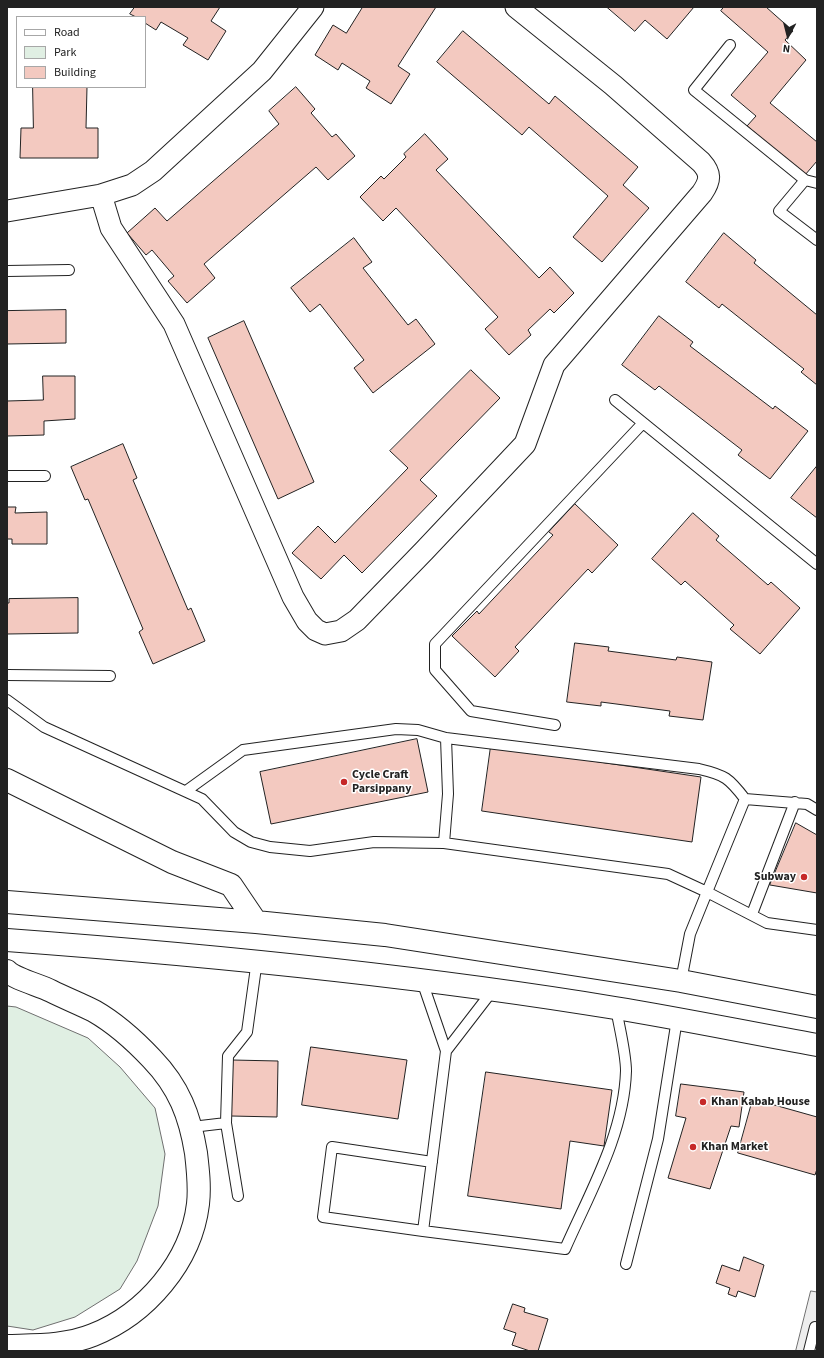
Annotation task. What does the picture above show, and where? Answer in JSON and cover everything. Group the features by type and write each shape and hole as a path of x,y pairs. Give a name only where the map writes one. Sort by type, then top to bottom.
{"highway":[{"path":"7,780 172,862 231,885 256,922"},
{"path":"7,902 256,922 385,935 681,981 817,1007"},
{"path":"7,940 257,960 493,990 616,1008 817,1045"},
{"path":"7,971 95,1012 125,1034 152,1059 174,1086 192,1127 199,1175 198,1205 191,1234 181,1256 149,1301 122,1321 93,1336 59,1344 7,1346"}],"street":[{"path":"7,211 101,195 132,185 153,171 262,71 313,7"},
{"path":"101,195 112,228 174,324 293,597 307,621 316,630 325,634 341,631 357,620 525,444 554,364 702,193 709,177 708,170 701,162 613,85 516,7"}],"lane":[{"path":"730,45 694,90 805,180 817,182"},
{"path":"805,180 779,211 817,240"},
{"path":"7,271 69,270"},
{"path":"615,400 817,564"},
{"path":"555,725 471,711 435,670 435,644 643,423"},
{"path":"7,476 45,476"},
{"path":"7,676 110,676"},
{"path":"7,700 44,727 202,799 234,832 251,842 270,847 310,851 374,842 444,843 668,874 752,914 767,923 817,930"},
{"path":"186,791 244,750 396,729 418,730 446,738 699,769 717,773 730,780 745,799 795,802 807,804 817,810"},
{"path":"444,843 448,794 446,738"},
{"path":"681,981 690,934 745,799"},
{"path":"752,914 795,802"},
{"path":"238,1196 226,1123 228,1056 248,1032 257,960"},
{"path":"422,981 446,1051 423,1231"},
{"path":"446,1051 493,990"},
{"path":"432,1162 332,1147 323,1217 565,1249 609,1149 621,1114 626,1070 616,1008"},
{"path":"626,1264 658,1139 677,1019"},
{"path":"192,1127 226,1123"},
{"path":"809,1351 815,1327 817,1328"}],"green space":[{"path":"7,1006 16,1007 88,1038 120,1067 155,1108 165,1154 158,1206 137,1261 120,1289 75,1317 33,1330 7,1326"}],"shaded area":[{"path":"811,1291 817,1292 817,1351 796,1351"}],"building":[{"path":"135,7 220,7 211,21 226,31 208,60 183,45 188,38 161,22 156,30 146,24 146,16 134,16 130,14"},
{"path":"363,7 436,7 398,66 410,74 391,104 366,88 370,81 342,63 338,70 315,55 333,25 346,33"},
{"path":"607,7 694,7 667,39 645,20 635,31"},
{"path":"724,7 766,7 793,31 785,40 806,60 770,103 817,142 817,161 805,175 747,126 756,116 731,95 768,52 721,11"},
{"path":"463,31 549,104 555,96 638,167 623,185 649,208 602,262 573,237 608,196 529,127 522,135 437,62"},
{"path":"296,87 315,109 311,113 332,137 336,134 355,156 328,180 316,167 204,264 215,278 187,303 168,281 174,276 152,250 146,255 127,233 155,208 167,221 279,124 269,111"},
{"path":"33,88 87,88 86,128 98,128 98,158 20,158 21,128 33,128"},
{"path":"425,134 448,159 436,170 539,278 550,267 574,293 554,313 550,309 528,330 531,335 509,355 485,329 498,317 396,208 383,221 360,197 381,176 384,179 406,157 404,154"},
{"path":"724,233 756,260 754,263 817,315 817,385 801,372 804,369 722,304 719,308 686,282"},
{"path":"354,238 372,262 363,268 408,325 416,319 435,344 373,393 354,368 364,360 320,304 310,312 291,288"},
{"path":"66,310 66,343 7,344 7,311"},
{"path":"659,316 693,342 690,346 773,409 775,406 808,431 770,479 738,455 742,450 659,386 655,390 622,365"},
{"path":"244,321 314,482 278,499 208,338"},
{"path":"471,370 500,398 420,480 437,496 362,573 344,555 321,579 292,553 318,526 335,543 408,468 390,451"},
{"path":"43,376 75,376 75,419 44,421 44,435 7,436 7,401 43,400"},
{"path":"123,444 137,478 133,480 188,610 191,608 205,641 153,664 139,632 143,629 88,499 85,500 71,467"},
{"path":"817,466 817,518 791,498"},
{"path":"575,504 618,545 592,573 588,569 515,647 519,651 495,677 452,636 477,611 479,614 553,535 549,532"},
{"path":"7,507 16,507 15,513 47,512 47,544 12,544 12,539 7,539"},
{"path":"693,513 719,536 716,540 768,585 771,582 800,608 760,654 730,629 734,625 685,581 681,585 652,559"},
{"path":"78,598 78,633 7,634 7,603 9,603 9,599"},
{"path":"575,643 609,647 608,651 676,660 677,657 712,662 703,720 669,716 670,711 601,702 601,706 567,702"},
{"name":"Cycle Craft Parsippany","path":"417,739 428,792 271,824 260,772"},
{"path":"491,746 701,777 692,842 482,811"},
{"path":"796,823 817,835 817,893 770,885"},
{"path":"311,1047 407,1060 398,1119 302,1105"},
{"path":"232,1060 278,1061 277,1117 231,1116"},
{"path":"486,1072 612,1090 604,1146 570,1141 561,1209 468,1196"},
{"path":"681,1084 744,1092 739,1127 731,1126 710,1189 668,1178 686,1118 676,1116"},
{"path":"753,1099 817,1117 817,1169 815,1175 738,1153"},
{"path":"744,1257 764,1265 755,1297 738,1291 736,1297 728,1294 730,1288 716,1283 722,1265 739,1271"},
{"path":"513,1304 525,1308 524,1312 548,1319 538,1351 530,1351 512,1345 516,1333 504,1329"}],"place":[{"name":"Cycle Craft Parsippany","path":"344,782"},
{"name":"Subway","path":"804,877"},
{"name":"Khan Kabab House","path":"703,1102"},
{"name":"Khan Market","path":"693,1147"}]}
